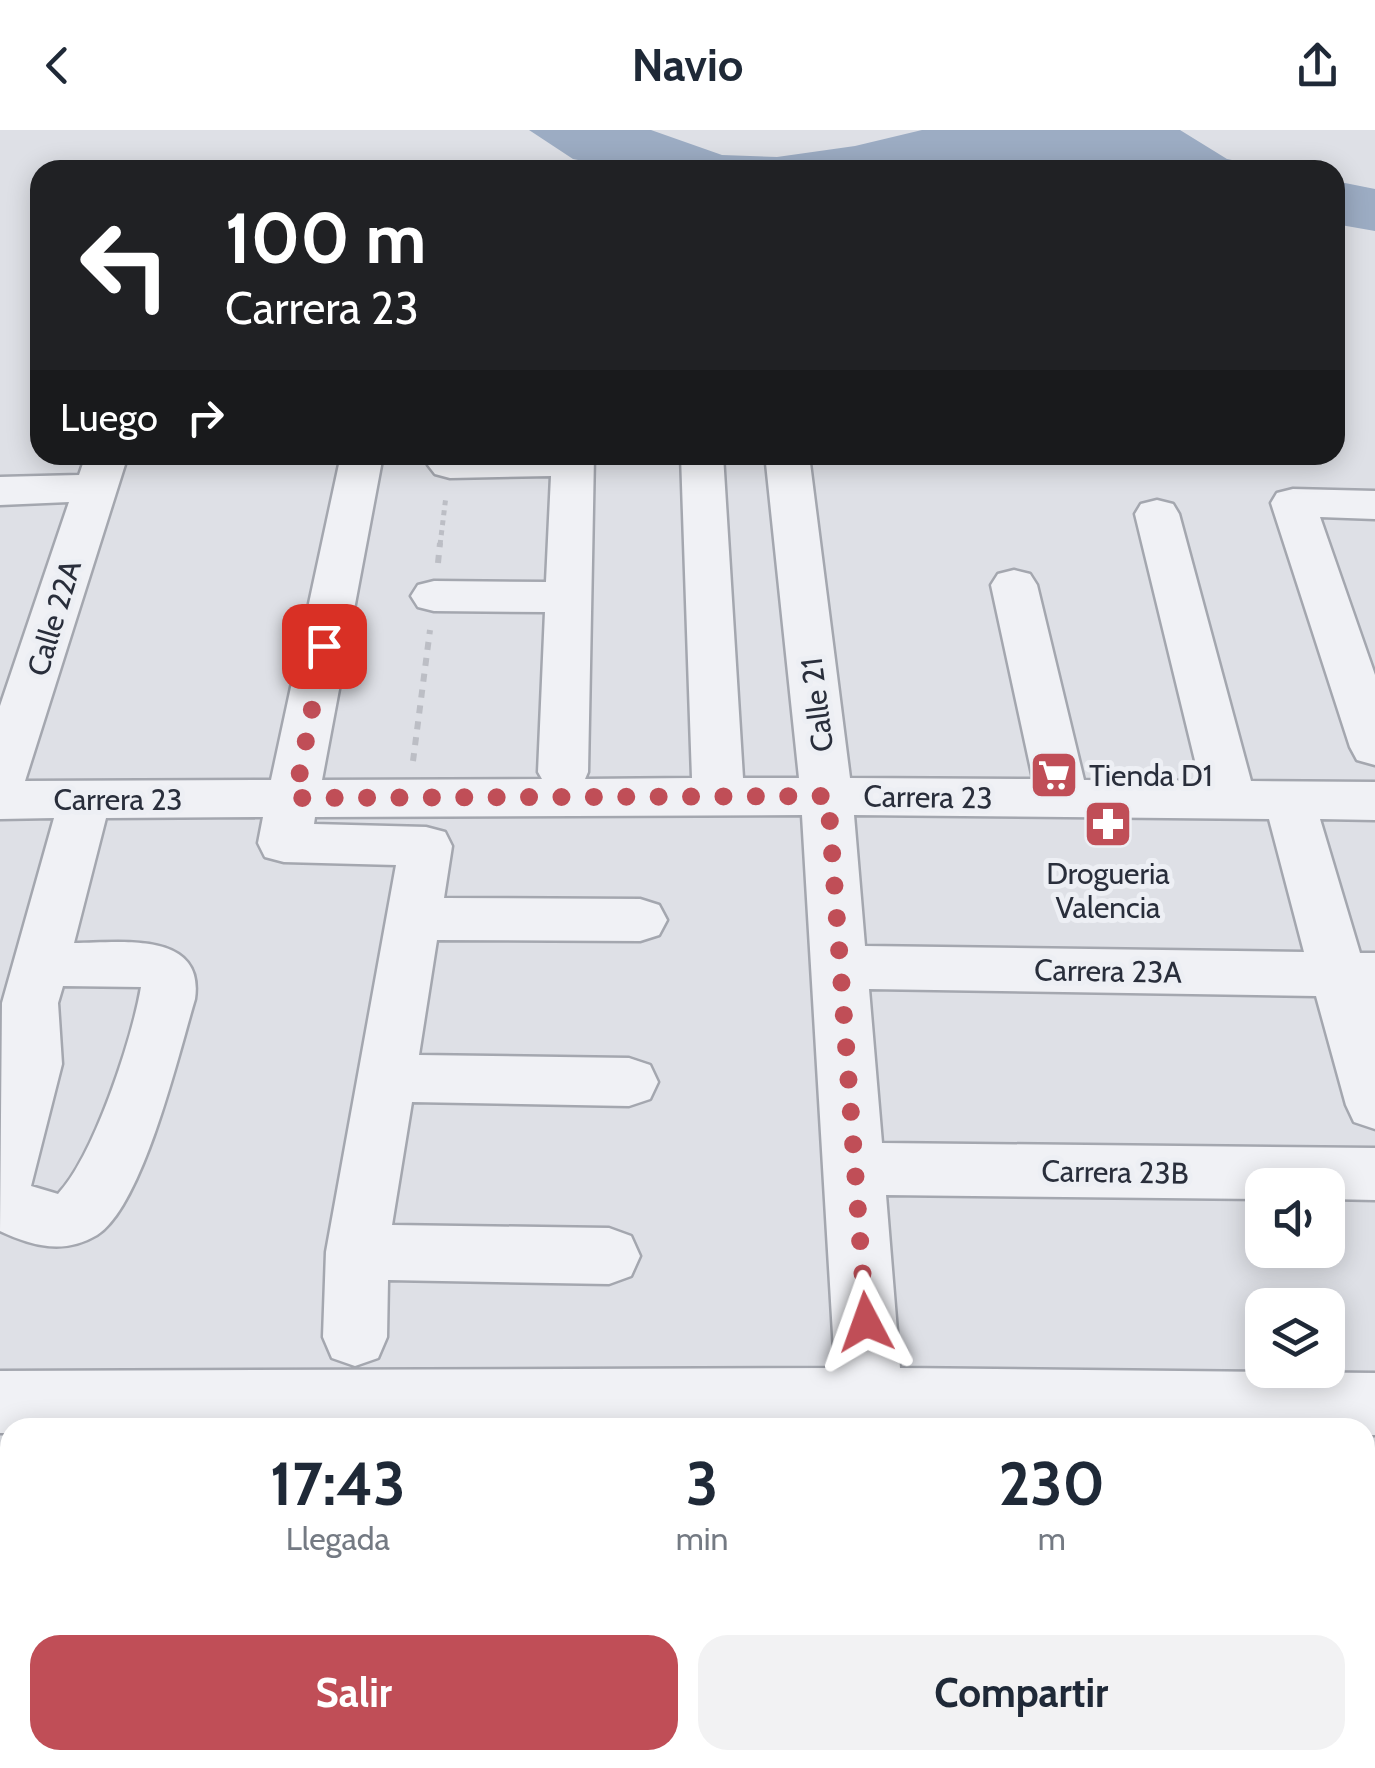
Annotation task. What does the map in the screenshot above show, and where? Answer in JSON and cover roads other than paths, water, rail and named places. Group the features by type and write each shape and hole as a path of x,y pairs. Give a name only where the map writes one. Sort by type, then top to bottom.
{"street":[{"path":"356,1337 357,1252 426,846 284,843 360,465"},
{"path":"563,772 573,465"},
{"path":"702,465 718,797"},
{"name":"Calle 21","path":"788,465 828,796 872,1413"},
{"path":"0,491 101,472"},
{"name":"Calle 22A","path":"0,780 17,683 101,472"},
{"path":"1375,505 1293,504 1359,647 1375,747"},
{"path":"1157,514 1230,799"},
{"path":"1014,585 1063,799"},
{"path":"434,596 568,596"},
{"name":"Carrera 23","path":"0,800 828,796 1375,801"},
{"path":"0,1189 34,1064 30,1003 85,800"},
{"path":"1290,802 1357,974 1375,1106"},
{"path":"414,919 640,920"},
{"path":"0,1198 12,1209 51,1222 76,1217 91,1203 108,1172 167,999 170,979 154,965 40,964"},
{"name":"Carrera 23A","path":"840,967 1357,974"},
{"path":"386,1078 629,1082"},
{"name":"Carrera 23B","path":"855,1168 1375,1174"},
{"path":"357,1252 608,1256"},
{"path":"0,1402 162,1414 872,1413 1375,1404"}],"water":[{"path":"529,130 651,130 722,155 777,157 855,146 922,130 1180,130 1232,160 578,160"},
{"path":"1345,183 1375,189 1375,231 1345,226"}],"place":[{"name":"Tienda D1","path":"1054,775"},
{"name":"Drogueria Valencia","path":"1108,824"}]}
